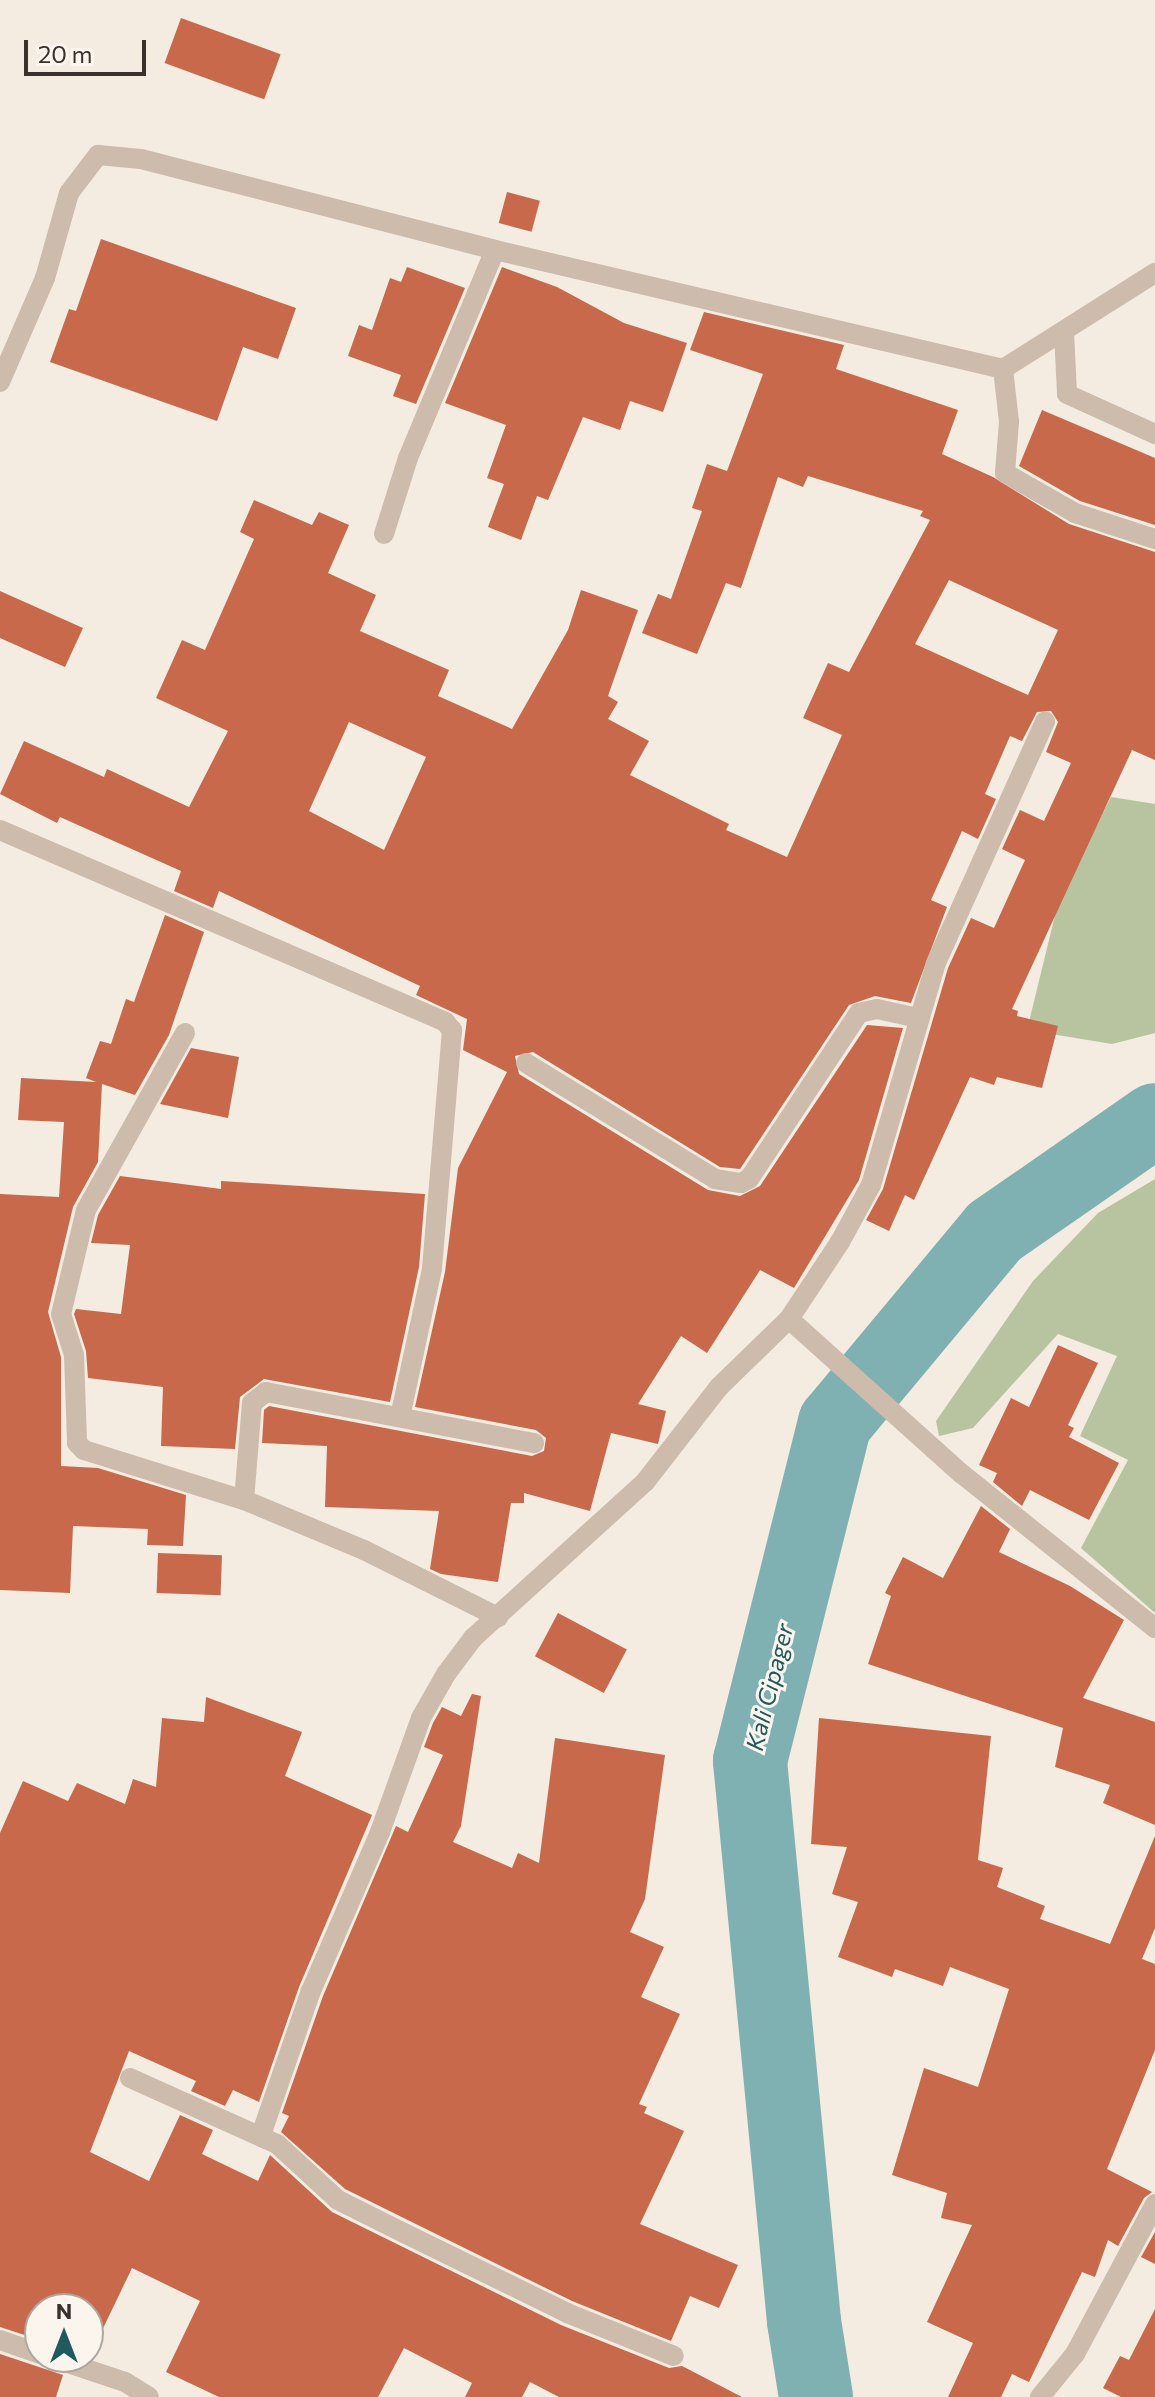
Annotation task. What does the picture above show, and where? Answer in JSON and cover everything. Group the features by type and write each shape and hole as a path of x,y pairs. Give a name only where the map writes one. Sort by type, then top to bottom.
{"street":[{"path":"0,382 45,278 69,193 98,155 141,159 495,250 1003,369 1155,273"},
{"path":"384,534 402,473 495,250"},
{"path":"1064,332 1067,394 1155,434"},
{"path":"1003,369 1009,422 1005,473 1075,513 1155,539"},
{"path":"261,2135 311,1991 380,1832 421,1718 473,1638 645,1482 719,1387 789,1319 871,1185 936,963 1045,722"},
{"path":"0,830 445,1022 452,1030 432,1269 400,1417"},
{"path":"526,1063 715,1179 741,1183 749,1179 859,1013 877,1009 918,1018"},
{"path":"185,1033 86,1210 61,1314 77,1377 75,1429 84,1450 244,1500 364,1550 498,1617"},
{"path":"789,1319 924,1441 1155,1628"},
{"path":"244,1500 252,1403 257,1396 266,1392 534,1443"},
{"path":"130,2078 261,2135 295,2158 338,2200 567,2313 674,2356"},
{"path":"1040,2397 1075,2354 1155,2204"},
{"path":"0,2340 24,2348"},
{"path":"98,2373 125,2382 149,2397"}],"green space":[{"path":"1111,797 1155,804 1155,1033 1112,1044 1027,1030 1059,899"},
{"path":"1155,1179 1155,1613 1081,1548 1128,1460 1080,1436 1117,1356 1058,1334 973,1428 939,1436 936,1421 1033,1281 1098,1213"}],"building":[{"path":"181,18 281,54 264,99 165,63"},
{"path":"507,192 540,201 532,232 499,223"},
{"path":"101,239 296,308 278,359 243,347 217,421 50,362 69,309 76,311"},
{"path":"407,267 465,288 416,404 393,396 401,375 348,356 359,325 372,330 390,278 401,282"},
{"path":"502,267 557,287 624,323 687,343 663,412 630,401 620,430 583,417 548,500 537,496 521,540 488,527 504,484 487,478 506,425 445,403"},
{"path":"704,312 844,345 836,369 958,410 942,454 993,477 1069,524 1155,552 1155,760 1132,750 1012,1009 1018,1011 1017,1016 1058,1026 1042,1088 997,1077 994,1085 970,1077 914,1200 905,1195 889,1231 866,1220 883,1189 948,968 971,918 994,928 1025,860 1002,849 1020,810 1044,821 1071,763 1046,752 1058,722 1051,711 1037,712 1022,741 1010,736 985,794 996,799 978,839 962,831 931,900 947,907 911,1003 875,996 849,1005 740,1169 720,1167 533,1052 515,1056 519,1074 708,1190 740,1196 760,1186 867,1025 903,1028 859,1180 794,1288 760,1270 707,1353 681,1336 638,1404 666,1411 658,1444 611,1433 590,1511 524,1493 524,1503 511,1503 498,1582 441,1574 430,1569 439,1511 325,1507 327,1446 262,1443 264,1410 269,1406 532,1456 544,1451 546,1438 536,1430 415,1407 445,1272 458,1168 507,1072 463,1050 467,1019 416,995 420,986 219,891 213,908 174,891 181,871 60,817 57,823 0,794 24,741 104,777 107,769 189,807 228,731 156,698 182,640 205,650 254,539 240,532 254,500 312,525 319,512 349,525 328,573 376,595 360,631 449,670 438,696 512,729 568,630 581,590 638,610 608,696 618,702 608,719 649,741 630,775 729,824 726,830 787,857 842,735 803,718 828,663 849,672 930,520 920,516 923,511 808,476 803,487 778,477 741,588 726,583 697,654 642,633 658,594 671,599 702,511 692,508 707,464 727,471 763,374 690,350","holes":["949,580 1058,630 1028,695 915,644","349,722 426,757 384,850 309,811"]},
{"path":"1042,410 1155,458 1155,525 1080,501 1019,466"},
{"path":"0,591 83,628 65,667 0,638"},
{"path":"165,915 204,932 169,1035 135,1095 102,1084 98,1162 73,1207 48,1312 61,1357 61,1466 98,1468 186,1495 183,1546 147,1545 148,1529 73,1526 70,1593 0,1590 0,1194 59,1197 64,1122 18,1120 21,1078 96,1082 86,1078 100,1041 111,1044 126,999 134,1002"},
{"path":"191,1048 239,1057 228,1118 160,1104"},
{"path":"120,1176 221,1189 221,1181 425,1194 419,1267 390,1402 264,1379 240,1397 235,1449 161,1446 163,1387 88,1378 86,1351 74,1314 76,1309 121,1314 130,1245 91,1243 98,1215"},
{"path":"1058,1345 1098,1363 1068,1425 1074,1428 1069,1437 1119,1463 1089,1520 1030,1490 1022,1506 993,1482 997,1473 979,1465 1011,1398 1029,1407"},
{"path":"981,1506 1010,1529 999,1552 1070,1586 1124,1620 1083,1698 1155,1722 1155,1825 1103,1803 1110,1785 1055,1767 1063,1728 868,1664 891,1596 885,1593 903,1557 943,1578"},
{"path":"158,1553 222,1555 221,1595 157,1593"},
{"path":"558,1613 627,1650 604,1693 535,1656"},
{"path":"472,1694 481,1696 461,1826 453,1842 512,1868 518,1853 539,1863 555,1738 665,1755 645,1899 630,1932 664,1947 641,1997 680,2014 639,2104 647,2107 644,2113 684,2131 640,2224 738,2265 719,2308 690,2296 671,2341 572,2301 345,2189 281,2132 289,2116 282,2113 323,1996 396,1826 408,1832 443,1755 424,1747 433,1723 442,1707 461,1716"},
{"path":"206,1697 302,1732 285,1776 372,1815 299,1987 259,2102 233,2090 225,2106 191,2091 196,2081 129,2051 90,2152 149,2181 180,2115 213,2130 202,2154 258,2181 270,2155 332,2212 561,2325 669,2368 682,2366 742,2397 559,2397 530,2382 522,2397 465,2397 472,2383 404,2348 378,2397 219,2397 166,2372 200,2301 132,2268 104,2326 104,2293 24,2293 24,2335 0,2327 0,1833 23,1781 68,1801 77,1783 125,1804 133,1779 156,1787 162,1718 204,1722"},
{"path":"819,1718 991,1736 978,1860 1003,1868 997,1887 1045,1906 1040,1919 1110,1944 1155,1836 1155,1928 1142,1959 1155,1964 1155,2050 1107,2169 1152,2192 1144,2198 1118,2246 1108,2240 1095,2277 1082,2272 1029,2382 1012,2374 1001,2397 948,2397 973,2343 927,2322 972,2225 941,2218 947,2193 892,2175 924,2068 978,2087 1009,1989 950,1967 943,1986 895,1969 892,1977 838,1957 858,1902 832,1894 847,1847 811,1844"},
{"path":"1155,2232 1155,2264 1141,2257"},
{"path":"1155,2309 1155,2397 1121,2397 1103,2388 1120,2356 1129,2360"},
{"path":"0,2354 24,2362 24,2373 63,2375 56,2397 0,2397"}],"waterway":[{"name":"Kali Cipager","path":"816,2397 804,2321 750,1761 835,1423 994,1232 1155,1120"}]}
